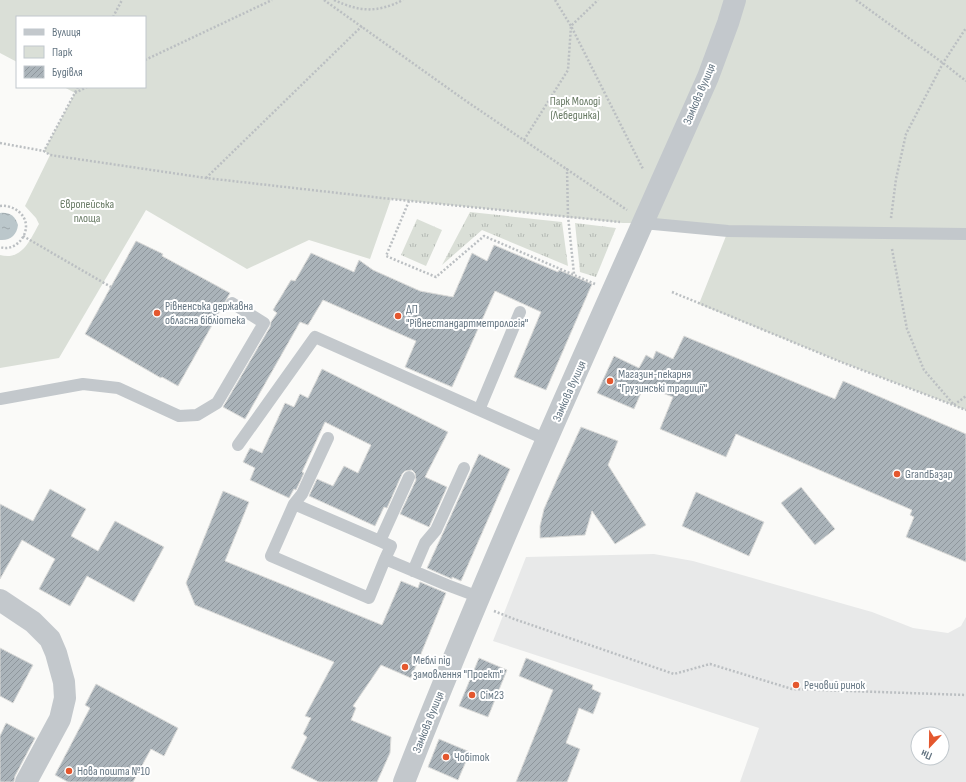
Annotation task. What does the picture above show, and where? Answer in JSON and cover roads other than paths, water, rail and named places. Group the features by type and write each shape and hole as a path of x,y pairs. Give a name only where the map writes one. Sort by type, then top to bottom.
{"street":[{"name":"Замкова вулиця","path":"404,782 486,604 547,440 708,77 735,0"},
{"path":"0,600 33,622 50,640 56,653 64,682 65,698 60,719 26,782"}],"lane":[{"path":"643,223 728,230 966,234"},
{"path":"0,400 83,384 118,388 179,416 197,415 217,403 264,323 232,303"},
{"path":"479,410 520,312"},
{"path":"238,445 316,337 547,440"},
{"path":"294,504 392,546 369,598 271,556 294,504 302,494 328,438"},
{"path":"413,571 425,543 436,530 464,468"},
{"path":"380,541 409,477"},
{"path":"385,559 486,604"}],"water":[{"path":"0,213 12,215 18,225 15,234 4,240 0,240"}],"place":[{"name":"Рівненська державна обласна бібліотека","path":"157,313"},
{"name":"ДП \"Рівнестандартметрологія\"","path":"398,316"},
{"name":"Магазин-пекарня \"Грузинські традиції\"","path":"610,381"},
{"name":"GrandБазар","path":"897,474"},
{"name":"Меблі під замовлення \"Проект\"","path":"405,667"},
{"name":"Речовий ринок","path":"796,685"},
{"name":"Сім23","path":"472,695"},
{"name":"Чобіток","path":"446,757"},
{"name":"Нова пошта №10","path":"69,771"}],"park label":[{"name":"Парк Молоді (Лебединка)","path":"575,108"},
{"name":"Європейська площа","path":"87,211"}]}
